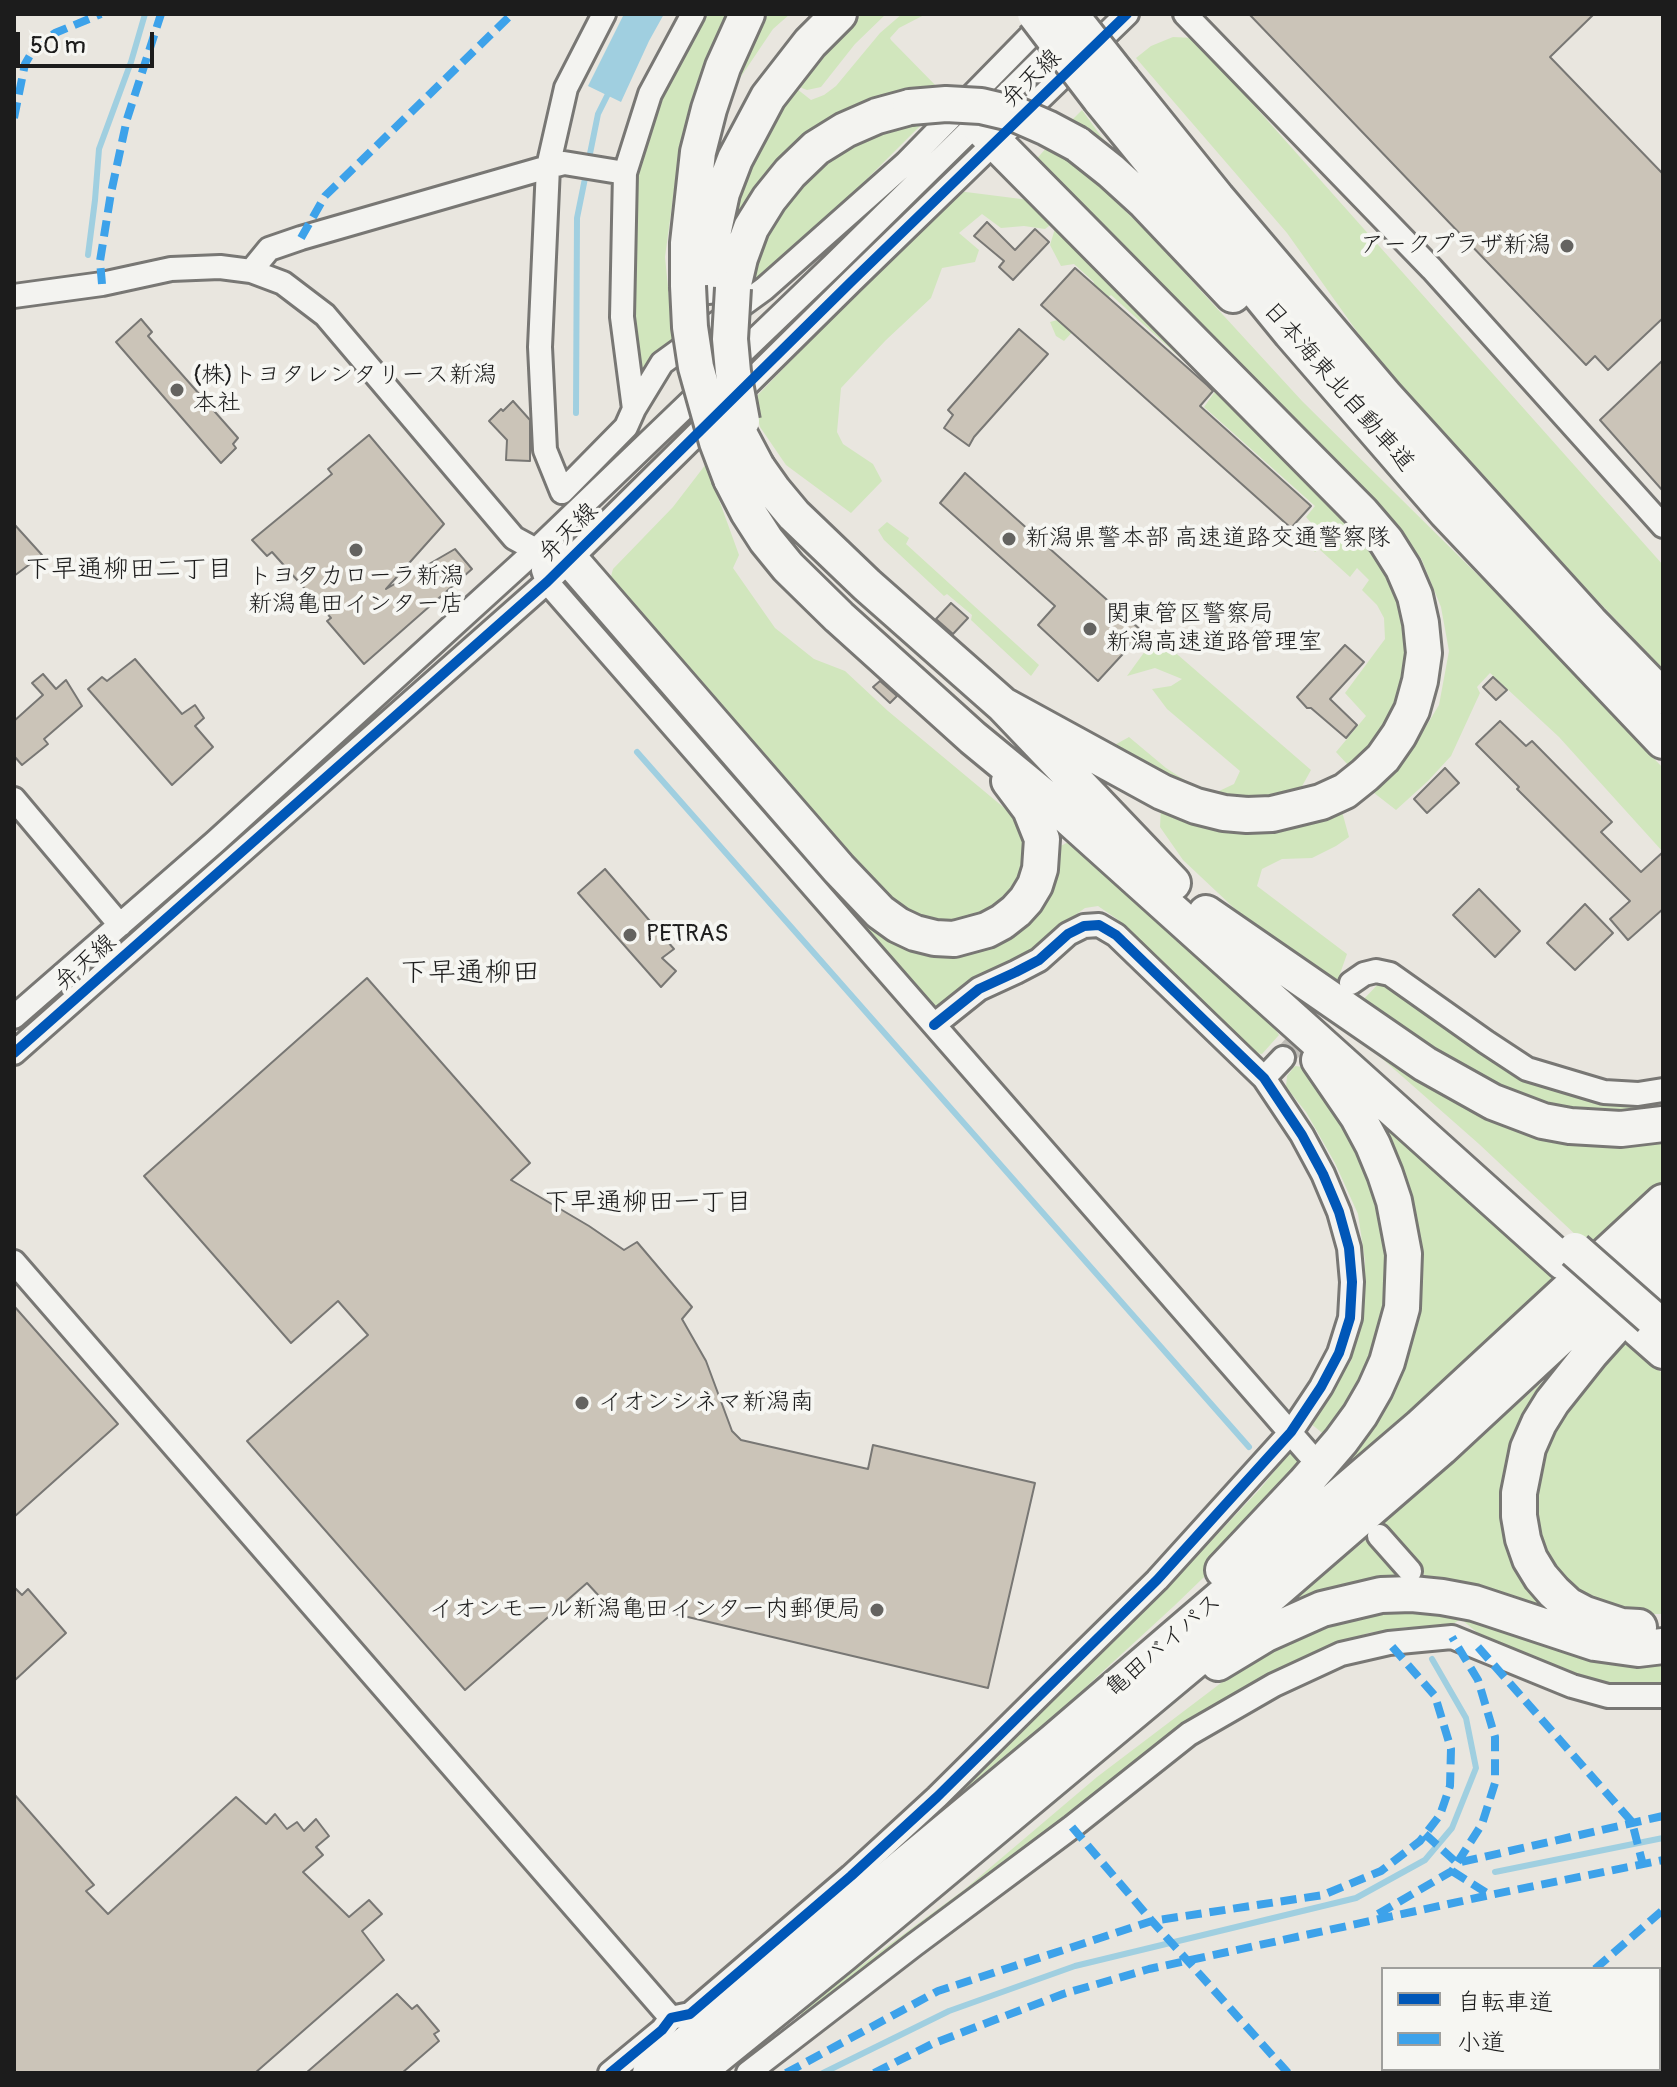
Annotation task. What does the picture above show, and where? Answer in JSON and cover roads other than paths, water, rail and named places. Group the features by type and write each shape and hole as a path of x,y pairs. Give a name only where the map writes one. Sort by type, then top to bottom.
{"highway":[{"path":"747,14 723,67 709,109 698,152 688,243 710,287 730,339 745,432 744,473 748,512 766,540 788,567 839,617 973,738 1058,808 1237,969 1654,1331"},
{"path":"710,287 694,228 716,154 761,70 808,14"},
{"path":"710,287 714,230 722,193 735,159 768,97 810,43 839,14"},
{"name":"日本海東北自動車道","path":"1035,14 1117,84 1467,489 1663,697"},
{"name":"日本海東北自動車道","path":"1070,14 1117,84 1193,215 1446,512 1663,741"},
{"path":"1086,14 1117,84"},
{"path":"1446,512 1145,202 1077,144 1015,114 981,106 946,104 910,107 877,116 845,130 816,148 769,199 751,228 740,258 710,287 690,327 699,379 717,442 744,473 774,491 794,515 867,585 1003,705 1137,846 1569,1256"},
{"path":"987,132 1335,484 1386,541 1403,568 1415,596 1424,653 1412,710 1383,758 1345,791 1321,802 1272,814 1224,813 1196,806 1162,792 1003,705"},
{"path":"558,571 858,891 898,925 935,938 954,939 971,935 1002,922 1026,900 1040,869 1042,839 1030,809 973,738"},
{"path":"1206,913 1425,1064 1493,1102 1543,1121 1570,1126 1621,1129 1663,1124"},
{"path":"1054,1741 1253,1539 1341,1441 1375,1389 1396,1335 1402,1308 1404,1254 1394,1201 1373,1145 1358,1117 1315,1056 1237,969"},
{"name":"亀田バイパス","path":"650,2073 1054,1741 1420,1427 1663,1202"},
{"name":"亀田バイパス","path":"696,2073 1204,1653 1405,1479 1663,1242"},
{"path":"1663,1273 1552,1402 1528,1448 1519,1493 1519,1516 1530,1559 1541,1577 1568,1605 1605,1622 1640,1627 1663,1625"},
{"path":"842,1955 892,1921 1170,1696 1266,1634 1322,1609 1381,1595 1442,1597 1474,1603 1595,1643 1638,1649 1663,1646"}],"street":[{"path":"604,14 566,88 540,347 545,450 562,492 626,427 662,363 764,289 906,163 1052,14"},
{"path":"634,409 622,317 619,172 650,94 693,14"},
{"name":"弁天線","path":"14,1053 558,571 987,132 1086,14"},
{"name":"弁天線","path":"14,1017 215,842 536,550 833,265 1127,14"},
{"path":"1185,14 1432,269 1663,526"},
{"path":"251,271 269,249 556,165 619,172"},
{"path":"14,296 102,284 171,269 220,267 251,271 283,283 325,315 514,538 536,550 558,571 934,1025 1308,1453"},
{"path":"14,799 120,925"},
{"path":"610,2073 662,2030 671,2018 690,2014 851,1876 937,1797 1157,1580 1291,1432 1339,1353 1350,1318 1352,1282 1349,1248 1339,1212 1302,1135 1264,1078 1116,935 1099,925 1084,926 1068,934 1039,960 979,989 934,1025"},
{"path":"1351,983 1364,974 1376,971 1390,974 1527,1069 1604,1092 1638,1094 1663,1090"},
{"path":"1264,1078 1283,1058"},
{"path":"14,1262 671,2018"},
{"path":"1379,1536 1410,1571"},
{"path":"1454,1621 1478,1647"},
{"path":"748,2073 1072,1827 1189,1734 1274,1685 1341,1654 1389,1643 1452,1637 1572,1686 1608,1696 1663,1696"}],"water":[{"path":"624,14 664,14 621,102 588,86"}],"waterway":[{"path":"88,255 99,149 145,14"},
{"path":"576,413 577,218 598,114 610,90"},
{"path":"637,752 1249,1447"},
{"path":"823,2073 949,2011 1075,1966 1356,1898 1425,1860 1452,1828 1476,1768 1466,1718 1432,1659"},
{"path":"1495,1872 1663,1838"}],"tunnel":[{"path":"1283,1058 1341,994"}],"place":[{"name":"アークプラザ新潟","path":"1567,246"},
{"name":"(株)トヨタレンタリース新潟 本社","path":"177,390"},
{"name":"新潟県警本部 高速道路交通警察隊","path":"1009,539"},
{"name":"トヨタカローラ新潟 新潟亀田インター店","path":"356,550"},
{"name":"関東管区警察局 新潟高速道路管理室","path":"1090,629"},
{"name":"PETRAS","path":"630,935"},
{"name":"イオンシネマ新潟南","path":"582,1403"},
{"name":"イオンモール新潟亀田インター内郵便局","path":"877,1610"}],"district":[{"name":"下早通柳田二丁目","path":"129,570"},
{"name":"下早通柳田","path":"470,974"},
{"name":"下早通柳田一丁目","path":"648,1203"}]}
